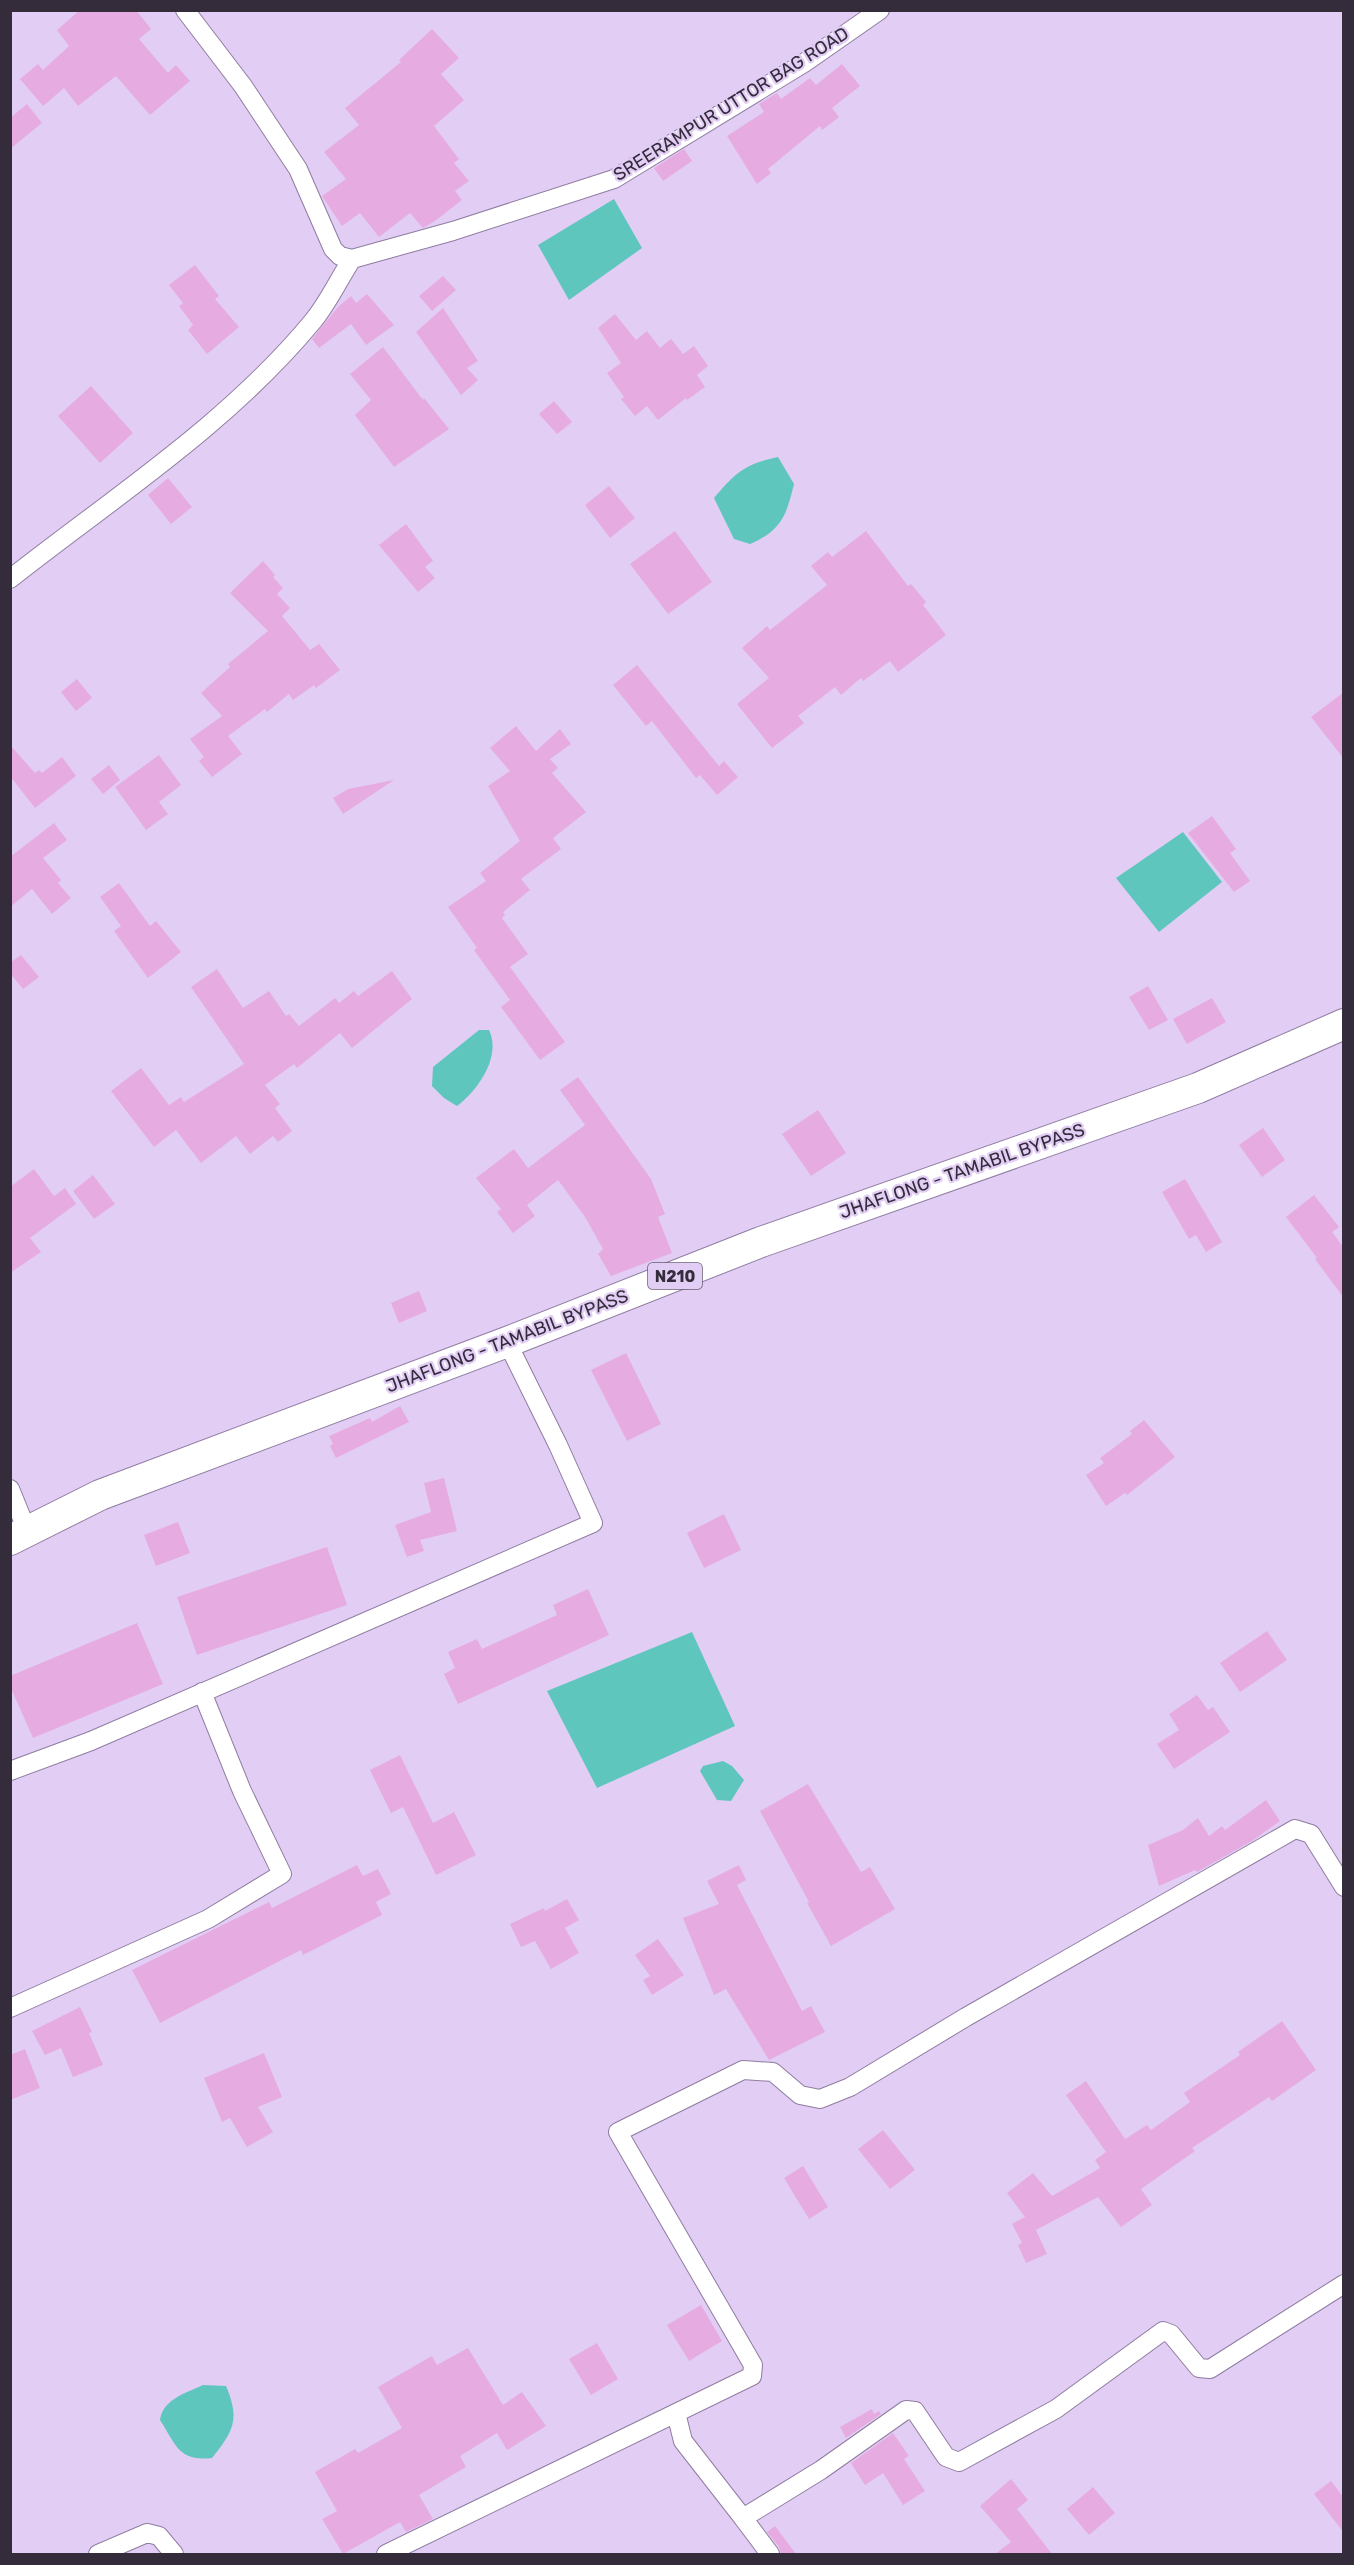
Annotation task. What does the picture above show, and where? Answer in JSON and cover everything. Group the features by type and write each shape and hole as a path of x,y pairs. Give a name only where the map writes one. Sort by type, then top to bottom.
{"highway":[{"name":"JHAFLONG - TAMABIL BYPASS","path":"19,1537 100,1495 507,1342 761,1242 1198,1088 1344,1024"}],"street":[{"path":"10,579 172,456 247,391 314,320 352,259 340,256 333,249 298,169 243,86 185,10"},
{"name":"SREERAMPUR UTTOR BAG ROAD","path":"352,259 453,231 614,178 804,63 880,10"},
{"path":"10,1771 91,1741 592,1523 558,1445 507,1342"},
{"path":"10,1489 19,1537"},
{"path":"10,2008 208,1919 282,1874 242,1791 202,1692"},
{"path":"386,2554 752,2376 753,2365 618,2132 742,2070 773,2072 800,2095 820,2099 850,2087 966,2017 1295,1829 1311,1834 1344,1887"},
{"path":"743,2518 820,2470 906,2410 915,2411 946,2457 959,2462 1056,2409 1163,2331 1171,2334 1199,2368 1210,2369 1344,2284"},
{"path":"676,2413 683,2441 770,2554"},
{"path":"98,2554 147,2534 159,2536 174,2554"}],"shaded area":[{"path":"614,199 642,248 569,300 538,245"},
{"path":"778,457 794,484 781,521 761,539 750,544 734,539 714,498 742,470"},
{"path":"1183,832 1222,882 1159,932 1116,878"},
{"path":"479,1030 489,1030 492,1040 490,1062 472,1092 457,1106 444,1098 432,1086 433,1067"},
{"path":"692,1632 735,1726 597,1788 547,1691"},
{"path":"723,1761 732,1766 744,1780 731,1801 717,1800 700,1771 703,1766"},
{"path":"203,2385 226,2386 234,2416 230,2432 212,2458 201,2459 179,2450 160,2420 170,2402"}],"building":[{"path":"80,10 136,10 151,29 139,39 168,73 176,65 190,81 150,115 116,76 78,106 64,88 43,106 20,79 38,64 43,70 69,46 57,30"},
{"path":"432,29 459,58 441,74 464,100 434,126 459,159 454,163 469,181 455,191 462,200 423,228 410,213 379,237 360,213 342,226 322,196 346,179 324,152 359,125 345,108 401,62 399,60"},
{"path":"842,64 860,86 832,108 839,117 822,130 820,126 768,169 771,173 757,184 727,136 764,112 759,104 777,93 781,99 810,78 816,85"},
{"path":"27,104 42,123 10,149 10,118"},
{"path":"684,149 692,161 663,181 654,168"},
{"path":"195,265 219,296 215,299 239,327 207,354 188,330 193,325 179,306 183,303 169,285"},
{"path":"443,276 456,290 432,311 419,296"},
{"path":"367,294 394,325 366,345 351,324 319,348 312,339 338,307 351,296 356,303"},
{"path":"443,308 478,361 467,368 478,380 461,395 416,332"},
{"path":"615,314 636,340 647,331 660,348 671,339 683,354 694,346 708,366 697,375 705,387 687,400 686,398 658,420 647,406 635,416 621,399 624,397 607,373 621,363 598,328"},
{"path":"383,347 423,400 424,398 449,429 394,467 355,415 371,400 350,374"},
{"path":"91,386 133,433 100,463 58,416"},
{"path":"554,401 572,422 557,434 539,414"},
{"path":"168,478 192,507 171,524 148,495"},
{"path":"609,486 635,518 610,538 585,505"},
{"path":"406,524 433,561 425,567 435,578 418,592 379,545"},
{"path":"675,531 712,582 668,614 630,564"},
{"path":"866,531 908,586 911,584 926,602 923,605 946,635 898,672 890,661 863,681 861,678 841,695 835,687 798,716 804,723 772,748 737,704 769,678 742,648 767,626 770,630 827,585 811,566 828,552 832,557"},
{"path":"263,561 283,588 277,594 290,608 282,616 310,650 319,644 340,670 316,688 314,685 293,700 289,694 267,712 265,709 228,736 242,754 212,777 199,761 204,757 190,739 222,716 201,693 230,667 228,664 268,631 230,593"},
{"path":"637,665 719,766 724,761 738,777 717,795 700,775 696,778 652,721 646,726 613,685"},
{"path":"77,679 92,698 76,711 61,692"},
{"path":"1344,692 1344,759 1311,717"},
{"path":"516,726 536,751 560,729 571,744 550,759 558,768 552,773 586,812 553,838 561,849 521,879 530,890 503,912 505,915 502,918 528,954 510,967 565,1042 540,1060 501,1007 510,1000 474,950 477,948 448,907 486,881 480,873 520,841 488,786 510,771 490,748"},
{"path":"10,745 35,773 39,770 42,773 62,757 76,776 35,808 10,776"},
{"path":"159,755 181,785 159,802 168,814 146,830 115,787"},
{"path":"109,765 120,780 103,794 91,779"},
{"path":"394,780 343,814 333,798 348,789"},
{"path":"1212,816 1236,849 1230,853 1250,881 1234,892 1188,833"},
{"path":"54,823 67,840 43,858 61,880 58,883 71,898 52,914 32,889 10,907 10,857"},
{"path":"119,883 150,926 156,921 181,952 148,978 114,931 121,926 100,897"},
{"path":"21,955 39,977 23,989 10,973 10,963"},
{"path":"217,969 243,1008 269,991 286,1016 289,1014 299,1026 335,998 339,1003 354,991 358,996 392,971 412,999 352,1048 340,1033 297,1068 294,1064 265,1085 280,1104 275,1108 292,1131 278,1142 273,1136 250,1154 236,1136 201,1163 176,1130 154,1147 111,1091 141,1068 169,1105 181,1097 184,1102 244,1064 191,987"},
{"path":"1148,986 1168,1020 1149,1030 1129,997"},
{"path":"1212,998 1226,1022 1187,1044 1173,1019"},
{"path":"578,1077 651,1179 665,1214 658,1217 672,1253 611,1276 598,1254 603,1249 585,1217 558,1180 527,1205 535,1216 513,1233 497,1212 501,1209 476,1178 514,1149 528,1168 585,1125 560,1090"},
{"path":"818,1110 846,1153 811,1176 782,1134"},
{"path":"1263,1128 1285,1160 1262,1177 1239,1145"},
{"path":"34,1169 54,1196 65,1188 76,1204 30,1238 41,1252 10,1273 10,1187"},
{"path":"93,1175 115,1204 94,1219 73,1191"},
{"path":"1185,1179 1222,1242 1206,1252 1196,1235 1189,1239 1162,1192"},
{"path":"1314,1195 1339,1227 1332,1232 1344,1248 1344,1298 1286,1217"},
{"path":"419,1291 427,1311 399,1323 391,1303"},
{"path":"626,1353 661,1424 627,1441 591,1370"},
{"path":"400,1406 409,1422 336,1458 330,1446 333,1444 329,1436 370,1418 372,1422"},
{"path":"1144,1420 1175,1457 1127,1495 1125,1493 1106,1506 1086,1475 1104,1463 1100,1458 1132,1434 1130,1431"},
{"path":"444,1478 457,1531 420,1540 424,1551 407,1557 395,1525 431,1512 424,1483"},
{"path":"724,1514 741,1550 704,1568 687,1533"},
{"path":"178,1522 190,1553 156,1566 144,1535"},
{"path":"327,1547 347,1605 197,1655 177,1597"},
{"path":"588,1589 609,1635 458,1704 444,1674 455,1668 448,1652 477,1639 482,1649 557,1615 553,1605"},
{"path":"137,1623 163,1684 33,1738 10,1686 10,1676"},
{"path":"1267,1631 1287,1660 1240,1692 1220,1663"},
{"path":"1197,1695 1208,1710 1213,1707 1230,1732 1174,1769 1157,1744 1179,1730 1169,1714"},
{"path":"400,1755 433,1823 454,1812 476,1855 436,1875 403,1807 391,1813 370,1770"},
{"path":"808,1784 861,1872 870,1867 895,1909 831,1946 760,1811"},
{"path":"1266,1800 1280,1821 1252,1841 1197,1872 1195,1870 1159,1886 1148,1845 1183,1830 1198,1818 1209,1836 1222,1826 1225,1830"},
{"path":"357,1865 363,1876 378,1869 391,1894 376,1902 382,1915 303,1955 301,1950 160,2023 132,1970 269,1902 272,1908"},
{"path":"739,1865 746,1880 737,1885 802,2011 811,2006 825,2032 769,2060 726,1989 714,1995 683,1918 719,1904 707,1881"},
{"path":"567,1899 579,1920 565,1928 579,1953 551,1969 535,1941 521,1947 510,1924 544,1908 545,1911"},
{"path":"658,1939 684,1975 652,1995 643,1980 650,1976 635,1955"},
{"path":"80,2007 92,2032 89,2033 103,2065 73,2077 61,2048 45,2055 32,2031"},
{"path":"1282,2021 1316,2070 1272,2101 1269,2097 1192,2148 1195,2151 1141,2189 1152,2205 1121,2227 1098,2197 1036,2230 1047,2254 1026,2263 1018,2245 1022,2243 1012,2224 1025,2217 1007,2193 1033,2173 1052,2196 1100,2168 1095,2160 1106,2152 1066,2095 1086,2081 1125,2139 1147,2125 1151,2130 1190,2102 1184,2093 1240,2055 1238,2052"},
{"path":"25,2049 40,2088 10,2100 10,2055"},
{"path":"264,2053 282,2097 258,2107 273,2132 247,2147 230,2118 222,2122 204,2078"},
{"path":"883,2130 915,2170 890,2189 858,2149"},
{"path":"803,2166 828,2207 809,2219 784,2178"},
{"path":"701,2305 722,2341 689,2361 667,2325"},
{"path":"597,2343 618,2379 591,2395 569,2359"},
{"path":"468,2348 503,2405 522,2392 546,2426 507,2450 497,2433 460,2456 466,2467 419,2495 433,2519 406,2532 400,2522 343,2554 322,2519 337,2511 315,2472 355,2449 358,2453 402,2428 378,2387 432,2356 437,2365"},
{"path":"872,2409 874,2414 879,2411 881,2414 846,2438 840,2427"},
{"path":"893,2433 909,2456 904,2459 925,2491 903,2505 883,2473 865,2485 851,2463"},
{"path":"1011,2479 1028,2500 1017,2509 1052,2554 995,2554 1011,2542 980,2506"},
{"path":"1331,2481 1344,2498 1344,2533 1314,2494"},
{"path":"1093,2487 1115,2513 1089,2535 1067,2509"},
{"path":"775,2526 796,2554 781,2554 779,2547 767,2532"}]}
